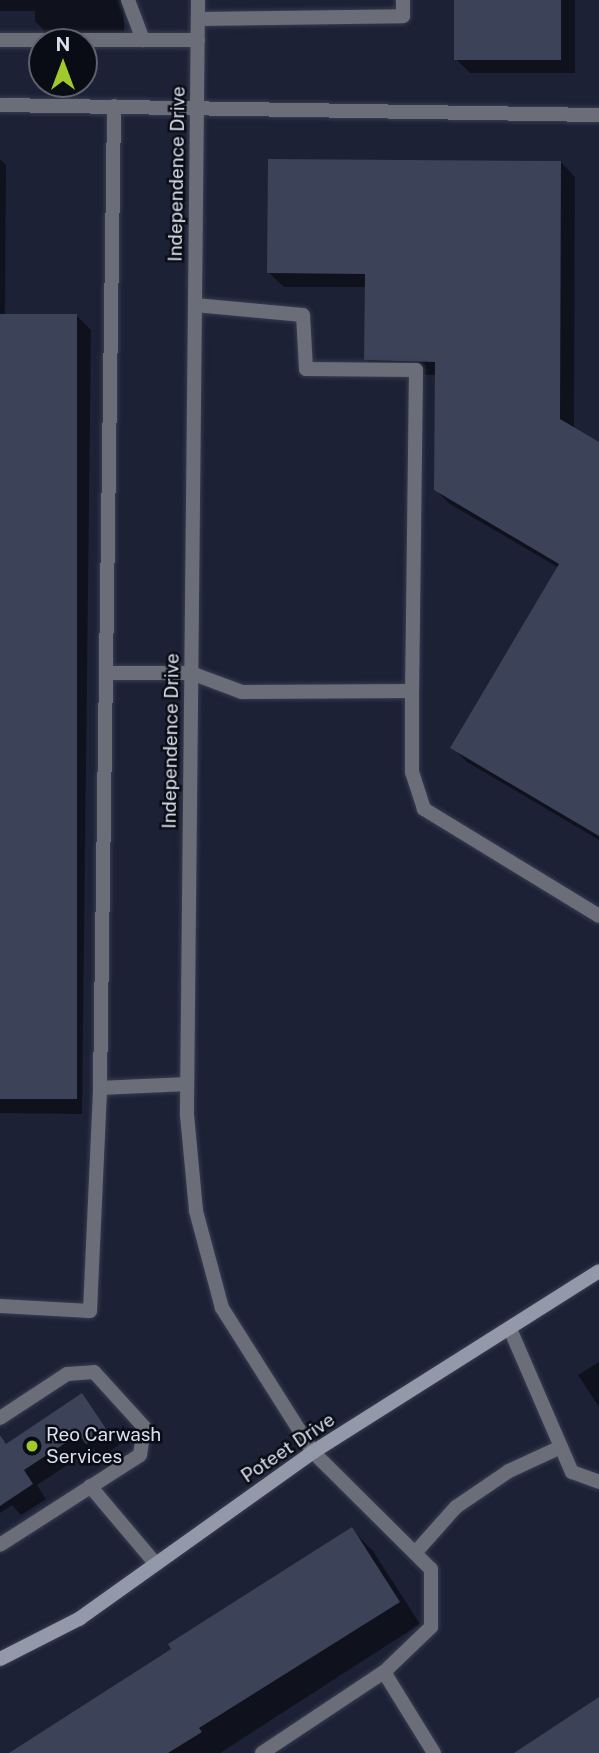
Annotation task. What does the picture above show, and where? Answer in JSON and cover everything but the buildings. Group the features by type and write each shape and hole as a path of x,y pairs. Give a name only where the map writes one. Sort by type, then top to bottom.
{"street":[{"path":"128,0 143,40"},
{"name":"Independence Drive","path":"198,0 187,1084 197,1212 222,1308 313,1452 431,1569 431,1627 384,1672 262,1753"},
{"path":"198,19 402,16 403,0"},
{"path":"0,40 198,40"},
{"path":"0,105 599,115"},
{"path":"0,1306 90,1311 100,1088 114,106"},
{"path":"195,305 303,315 306,369 416,370 412,772 424,809 599,916"},
{"path":"106,673 191,673 243,692 412,691"},
{"path":"100,1088 187,1084"},
{"name":"Poteet Drive","path":"0,1659 79,1619 313,1452 599,1271"},
{"path":"510,1329 572,1472 599,1482"},
{"path":"0,1418 67,1374 94,1372 144,1427 140,1455 0,1545"},
{"path":"415,1553 456,1507 509,1471 561,1447"},
{"path":"90,1486 156,1564"},
{"path":"384,1672 434,1753"}],"place":[{"name":"Reo Carwash Services","path":"32,1446"}]}
